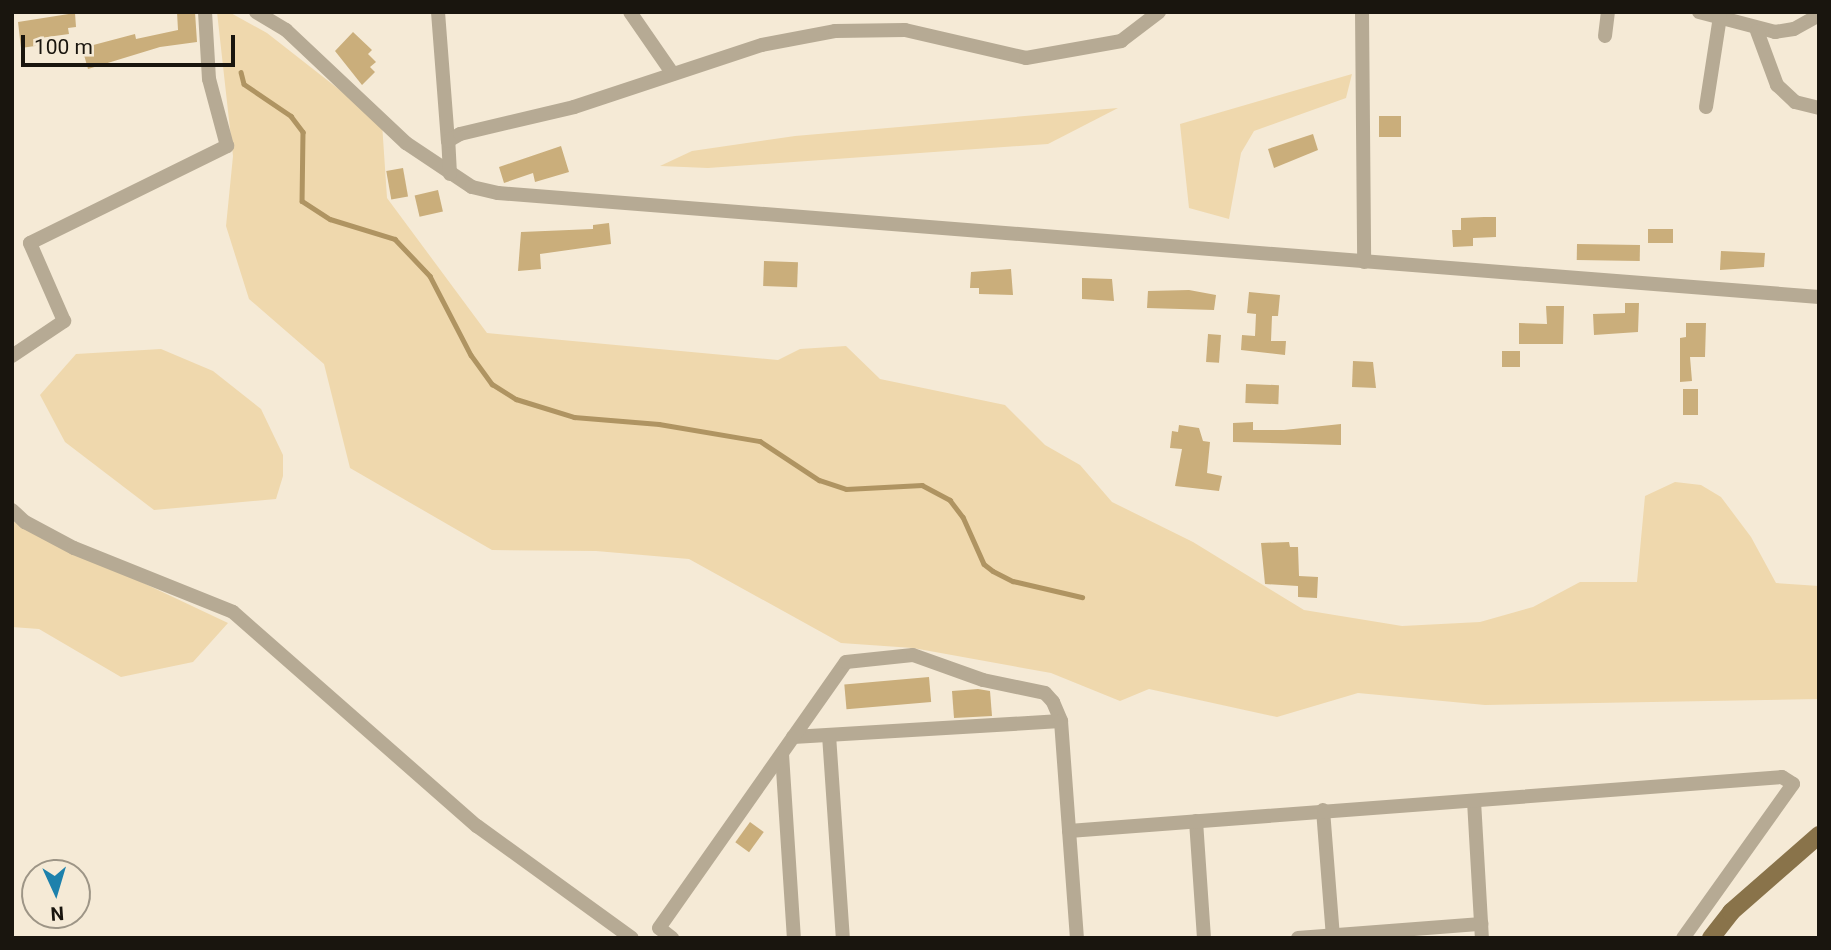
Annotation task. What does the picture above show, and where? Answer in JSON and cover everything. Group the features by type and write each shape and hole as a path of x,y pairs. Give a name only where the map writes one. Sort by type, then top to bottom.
{"main road":[{"path":"1711,938 1731,912 1819,835"}],"street":[{"path":"12,356 64,321 30,243 227,146 209,79 205,12"},
{"path":"256,12 286,30 406,143 450,174 472,187 541,200 1819,297"},
{"path":"438,12 450,174"},
{"path":"630,12 673,74"},
{"path":"448,141 762,45 835,31 905,30 1026,58 1121,41 1159,12"},
{"path":"1362,12 1364,262"},
{"path":"1605,36 1608,12"},
{"path":"1699,12 1757,30 1794,29 1818,13"},
{"path":"1706,107 1720,17"},
{"path":"1757,30 1777,85 1795,102 1819,108"},
{"path":"12,510 25,522 75,548 233,612 477,826 632,938"},
{"path":"673,938 659,928 846,662 913,655 984,680 1045,693 1061,720 1077,938"},
{"path":"793,737 1061,720"},
{"path":"829,735 843,938"},
{"path":"782,754 794,938"},
{"path":"1069,831 1782,777 1793,784 1683,938"},
{"path":"1298,938 1482,931 1474,801"},
{"path":"1323,810 1332,937"},
{"path":"1196,821 1204,938"}],"shaded area":[{"path":"217,12 229,12 267,33 382,123 387,198 487,333 778,360 800,349 846,346 880,379 1005,405 1045,445 1080,465 1112,502 1193,542 1304,610 1402,626 1480,622 1533,607 1580,582 1637,582 1645,496 1675,482 1701,485 1721,497 1751,537 1776,583 1819,586 1819,699 1485,705 1358,693 1277,717 1149,689 1120,701 1051,673 913,648 841,643 689,559 596,551 492,550 350,468 324,364 249,299 226,226 233,156"},
{"path":"1352,74 1346,98 1254,131 1241,153 1229,219 1189,208 1180,124"},
{"path":"1118,108 1048,144 708,168 660,166 692,151 795,136"},
{"path":"161,349 213,371 261,409 283,455 283,476 276,499 154,510 65,442 40,395 76,354"},
{"path":"12,521 228,623 193,662 121,677 39,629 12,627"}],"building":[{"path":"177,12 195,12 197,42 160,47 88,69 82,48 135,34 136,39 178,30"},
{"path":"75,13 76,27 68,28 69,34 40,38 35,46 21,48 18,22"},
{"path":"353,32 372,50 368,54 376,62 370,67 375,72 362,85 335,51"},
{"path":"1379,116 1401,116 1401,137 1379,137"},
{"path":"1313,134 1318,150 1274,168 1268,149"},
{"path":"561,146 569,172 535,182 533,173 504,183 499,167"},
{"path":"403,168 408,197 391,200 386,171"},
{"path":"438,190 443,211 420,217 415,195"},
{"path":"1496,217 1496,237 1473,238 1473,246 1453,247 1452,230 1461,230 1461,218"},
{"path":"609,223 611,244 540,254 541,269 518,271 521,232 593,229 593,225"},
{"path":"1648,229 1673,229 1673,243 1648,243"},
{"path":"1577,244 1640,245 1640,261 1577,260"},
{"path":"1721,251 1765,253 1764,267 1720,270"},
{"path":"764,261 798,262 797,287 763,286"},
{"path":"1011,269 1013,295 979,294 979,288 970,288 971,272"},
{"path":"1082,278 1112,279 1114,301 1082,299"},
{"path":"1189,290 1216,295 1214,310 1147,308 1148,291"},
{"path":"1249,292 1280,295 1278,316 1272,316 1271,341 1286,341 1285,355 1241,350 1242,335 1255,336 1256,314 1247,313"},
{"path":"1625,303 1639,303 1638,332 1594,335 1593,314 1625,313"},
{"path":"1546,306 1564,306 1563,344 1519,344 1519,323 1547,324"},
{"path":"1686,323 1706,323 1705,357 1690,357 1692,381 1680,382 1680,338 1686,337"},
{"path":"1208,334 1221,335 1219,363 1206,362"},
{"path":"1502,351 1520,351 1520,367 1502,367"},
{"path":"1353,361 1373,362 1376,388 1352,387"},
{"path":"1246,384 1279,385 1278,404 1245,403"},
{"path":"1683,389 1698,389 1698,415 1683,415"},
{"path":"1253,422 1253,430 1284,430 1341,424 1341,445 1233,442 1233,423"},
{"path":"1179,425 1199,428 1203,441 1210,442 1207,473 1222,476 1219,491 1175,486 1182,449 1170,448 1172,431 1178,432"},
{"path":"1289,542 1290,547 1298,547 1299,576 1318,577 1317,598 1298,597 1298,586 1265,584 1261,543"},
{"path":"929,677 931,702 847,709 844,684"},
{"path":"952,691 990,691 992,716 954,718"},
{"path":"750,822 764,832 749,852 735,842"}],"waterway":[{"path":"241,72 244,84 291,116 303,132 302,201 330,219 395,239 430,276 471,355 492,384 516,399 574,417 659,424 760,441 819,480 846,489 922,485 950,500 963,517 984,564 993,571 1013,581 1082,597"}]}
